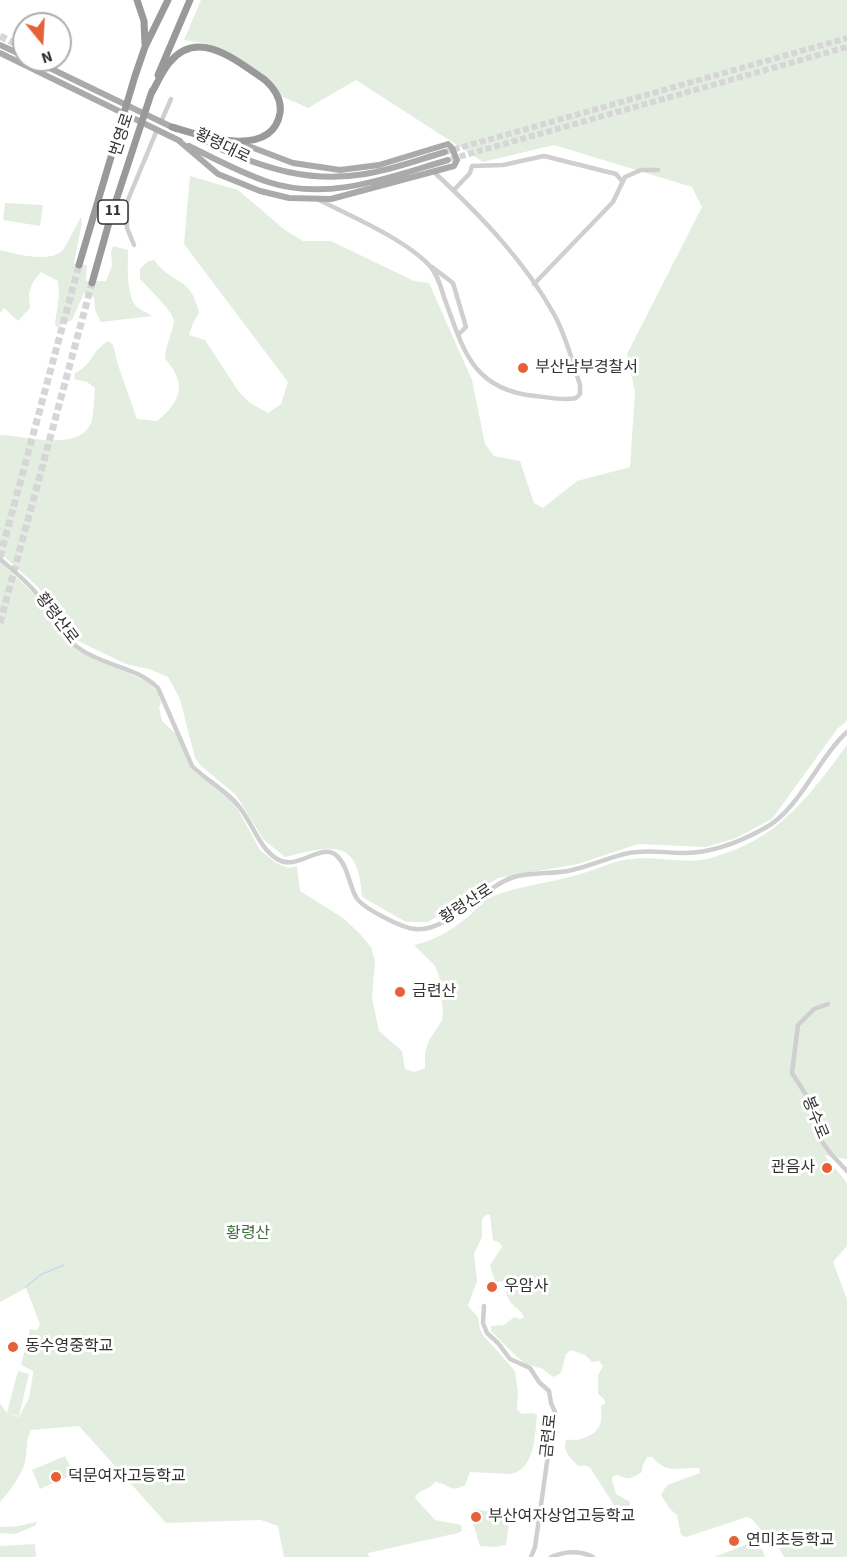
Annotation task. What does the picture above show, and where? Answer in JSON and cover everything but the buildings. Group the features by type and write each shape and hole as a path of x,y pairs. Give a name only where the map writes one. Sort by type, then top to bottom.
{"highway":[{"path":"137,0 142,11 145,47"},
{"name":"번영로","path":"79,265 128,97 145,47 168,0"},
{"name":"번영로","path":"92,283 147,105 165,56 190,0"},
{"path":"151,94 168,63 180,52 190,48 207,47 219,51 272,86 279,99 278,119 269,131 240,142 219,140 172,127"}],"main road":[{"name":"황령대로","path":"0,53 226,164 270,183 323,190 363,185 448,160"},
{"name":"황령대로","path":"59,72 206,142 248,160 293,174 336,177 366,174 444,152"},
{"path":"178,140 218,174 273,195 289,198 319,200 346,196 435,173 456,164 455,154 448,144 379,165 340,170 293,163 251,147 206,142"},
{"path":"248,160 244,154 251,147"},
{"path":"218,174 218,166 226,164"}],"street":[{"path":"161,122 171,99"},
{"path":"134,245 127,228 127,202 157,130"},
{"path":"454,190 470,173 472,166 503,165 544,156 616,174 622,182"},
{"path":"534,284 613,202 622,182 630,174 644,170 658,170"},
{"path":"430,266 439,282 458,335 477,372 506,390 519,394 576,398 580,394 580,385 554,314 520,264 475,210 435,173"},
{"path":"319,200 377,229 453,284 466,327 458,335"},
{"name":"황령산로","path":"0,559 36,592 60,627 79,649 110,664 138,673 158,688 192,766 224,790 238,805 265,847 277,859 295,862 322,852 330,852 338,856 356,897 363,905 415,929 438,924 503,882 518,876 568,871 629,853 703,852 727,846 775,822 827,753 847,732"},
{"name":"봉수로","path":"828,1004 814,1009 798,1025 792,1073 810,1101 820,1139 847,1171"},
{"name":"금련로","path":"484,1306 483,1323 487,1333 510,1359 530,1368 539,1382 549,1391 555,1412 550,1422 553,1438 549,1448 535,1547 531,1557"},
{"path":"551,1557 575,1551 593,1557"}],"green space":[{"path":"201,0 847,0 847,721 838,728 772,819 736,838 706,847 638,844 578,864 498,878 428,922 406,922 362,897 360,877 355,863 348,855 339,850 328,849 285,857 263,839 236,795 201,766 195,758 180,699 168,677 149,669 126,664 78,641 38,587 0,553 0,435 61,440 83,433 91,422 95,388 87,382 74,379 75,373 86,366 103,344 109,341 113,345 137,419 157,421 176,399 179,392 177,376 165,359 174,321 165,306 140,279 140,269 147,262 154,260 191,292 199,313 189,335 205,340 239,392 250,403 268,413 281,404 288,382 184,244 190,176 238,190 285,230 303,241 331,241 414,281 429,283 472,380 485,444 494,456 520,461 534,503 543,508 577,481 630,467 635,392 627,354 702,207 692,187 554,145 483,162 356,80 308,108 281,96 268,78 222,50 205,43 184,40"},
{"path":"5,203 43,205 40,226 3,220"},
{"path":"81,217 82,223 74,263 87,265 86,281 106,281 112,266 113,246 128,250 128,279 133,301 136,306 152,316 101,322 95,310 94,297 84,293 72,320 56,327 58,281 41,272 33,282 29,293 30,308 18,321 4,308 0,313 0,250 40,257 56,255 64,249"},
{"name":"황령산","path":"0,562 32,592 77,650 148,682 158,692 162,721 176,734 189,765 236,806 260,850 276,863 289,868 297,866 300,891 343,918 371,947 375,961 372,998 379,1031 402,1051 405,1069 414,1072 425,1068 425,1053 429,1040 442,1021 443,1013 439,976 435,966 414,945 443,934 463,921 487,899 511,890 577,875 624,860 643,858 701,860 744,846 779,824 794,810 847,745 847,1159 824,1155 847,1183 847,1246 833,1262 847,1299 847,1557 784,1557 773,1536 762,1531 752,1519 747,1517 686,1537 681,1535 677,1515 661,1495 667,1485 700,1473 699,1468 668,1468 652,1457 647,1457 642,1472 635,1476 627,1478 613,1476 616,1494 630,1502 626,1509 617,1510 591,1469 578,1466 565,1448 566,1440 586,1437 598,1428 601,1406 606,1403 598,1394 598,1375 603,1366 599,1361 592,1362 585,1355 571,1350 566,1354 561,1373 553,1377 543,1369 526,1364 491,1331 491,1326 504,1325 514,1317 521,1319 524,1317 508,1297 506,1292 510,1286 507,1281 495,1282 490,1265 502,1247 500,1243 493,1240 490,1215 482,1219 482,1237 474,1254 477,1281 468,1306 478,1317 483,1335 515,1371 518,1392 517,1410 522,1414 537,1415 532,1450 525,1465 519,1471 511,1474 470,1472 465,1485 452,1488 435,1482 415,1498 435,1520 461,1525 462,1531 368,1553 369,1557 284,1557 278,1526 261,1520 166,1523 79,1426 31,1430 24,1467 0,1502 0,1403 7,1413 18,1371 29,1374 19,1416 8,1413 19,1417 29,1398 33,1371 21,1365 30,1329 37,1330 40,1324 26,1288 0,1302"},
{"path":"65,1456 74,1474 40,1489 32,1470"},
{"path":"474,1509 510,1515 506,1545 480,1546 472,1520"},
{"path":"36,1522 36,1525 16,1534 0,1533 0,1527"},
{"path":"758,1540 765,1557 714,1557"},
{"path":"35,1544 36,1557 0,1557 0,1546"}],"waterway":[{"path":"26,1287 40,1275 64,1265"}],"tunnel":[{"path":"0,36 12,42"},
{"path":"445,152 847,38"},
{"path":"451,159 847,47"},
{"path":"0,557 79,265"},
{"path":"0,623 92,283"}],"place":[{"name":"부산남부경찰서","path":"523,368"},
{"name":"금련산","path":"400,992"},
{"name":"관음사","path":"827,1168"},
{"name":"우암사","path":"492,1287"},
{"name":"동수영중학교","path":"13,1347"},
{"name":"덕문여자고등학교","path":"56,1477"},
{"name":"부산여자상업고등학교","path":"476,1517"},
{"name":"연미초등학교","path":"734,1541"}]}
